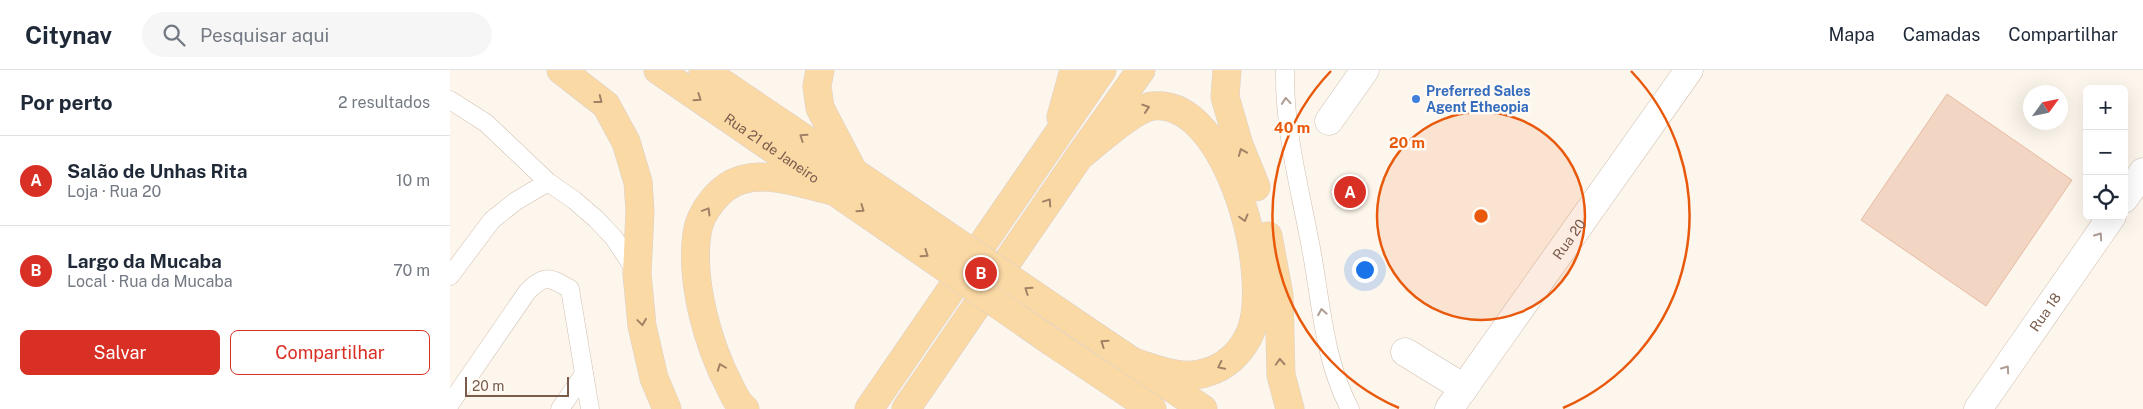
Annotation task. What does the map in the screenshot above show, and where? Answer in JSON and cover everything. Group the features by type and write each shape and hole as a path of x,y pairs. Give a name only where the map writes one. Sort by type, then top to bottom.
{"main road":[{"path":"561,70 606,105 626,142 638,182 640,211 637,274 642,326 654,378 667,409"},
{"name":"Rua 21 de Janeiro","path":"658,70 1115,386 1152,409"},
{"name":"Rua 21 de Janeiro","path":"702,70 1203,409"},
{"path":"820,70 817,86 820,108 852,170"},
{"path":"1054,140 1074,70"},
{"path":"870,409 1102,70"},
{"path":"912,404 1079,157 1141,70"},
{"path":"1227,70 1225,97 1239,145 1255,185 1271,247 1279,295 1280,375 1290,409"},
{"path":"1079,157 1141,109 1154,106 1186,114 1208,135 1227,164 1234,181 1249,236 1256,269 1256,309 1248,338 1230,362 1207,373 1181,375 1131,361"},
{"path":"745,409 739,405 724,376 708,333 700,299 696,260 697,232 706,210 724,188 741,180 771,177 834,191"},
{"path":"859,409 892,376"},
{"path":"1115,386 1132,409"}],"street":[{"path":"1329,121 1365,70"},
{"name":"Rua 20","path":"1457,398 1689,70"},
{"path":"2128,193 2143,172"},
{"name":"Rua 18","path":"1978,409 2109,220"},
{"path":"1405,352 1457,398"}],"lane":[{"path":"1285,70 1293,162 1310,242 1325,333 1339,382 1350,409"},
{"path":"450,100 486,123 548,182 574,200 596,219 614,238 637,274"},
{"path":"450,276 492,220 516,201 548,182"},
{"path":"450,404 527,292 538,280 553,279 570,289 590,409"},
{"path":"560,409 584,374"}],"building":[{"path":"1947,94 2072,180 1986,306 1861,220"}],"place":[{"name":"Preferred Sales Agent Etheopia","path":"1416,99"},
{"name":"Salão de Unhas Rita","path":"1350,192"},
{"name":"Largo da Mucaba","path":"981,273"}]}
